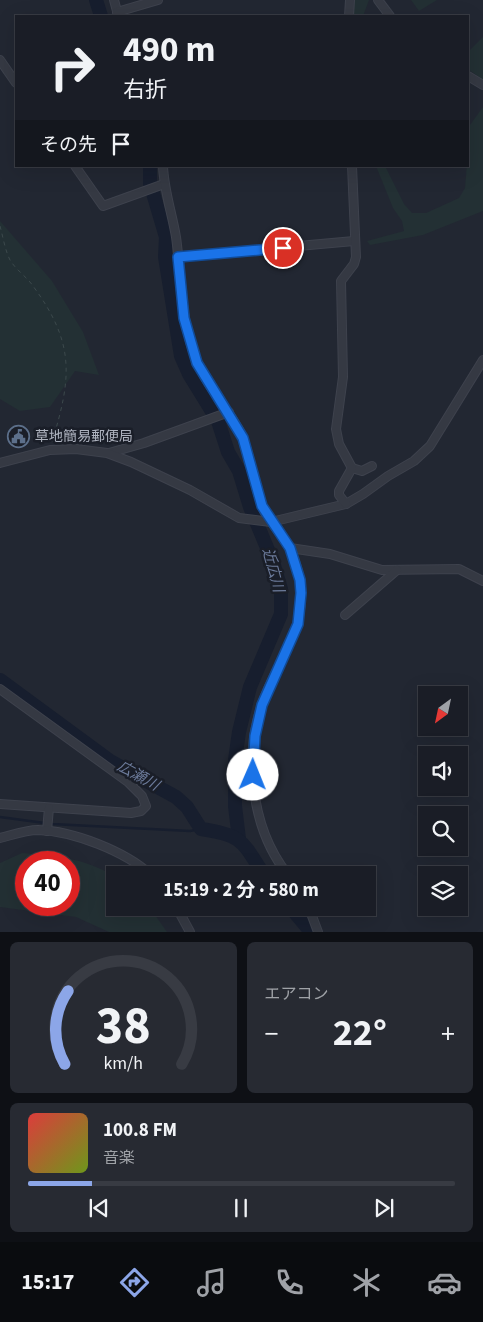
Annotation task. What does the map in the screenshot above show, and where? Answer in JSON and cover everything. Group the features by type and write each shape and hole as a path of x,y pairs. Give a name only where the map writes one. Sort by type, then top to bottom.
{"street":[{"path":"114,0 118,14 158,0"},
{"path":"349,15 350,0"},
{"path":"378,0 389,15"},
{"path":"0,60 15,82"},
{"path":"469,77 483,85"},
{"path":"76,167 103,206 161,185"},
{"path":"162,167 161,185 178,257 183,308 193,350 207,382 225,414 243,438 262,506 290,548 300,580 300,615 294,637 262,705 255,736 253,762 256,799 263,828 281,866"},
{"path":"346,504 339,495 339,491 352,468 340,444 336,429 343,378 341,280 355,262 352,167"},
{"path":"178,257 354,241"},
{"path":"0,463 50,450 107,453 131,462 190,490 239,518 271,522 346,504 420,457 430,446 483,360"},
{"path":"107,453 201,424 225,414"},
{"path":"352,468 362,471 372,466"},
{"path":"290,548 330,554 382,570 452,568 467,572 483,581"},
{"path":"345,615 397,570"},
{"path":"0,689 128,782 142,796 146,806 137,812 0,804"},
{"path":"47,831 49,808"},
{"path":"0,838 35,830 47,831 101,845 136,866"},
{"path":"181,916 190,932"},
{"path":"312,916 317,928"}],"path":[{"path":"0,226 10,259 32,284 46,304 61,338 65,355 67,388 62,412 50,450"}],"shaded area":[{"path":"352,0 369,0 363,15 351,15"},
{"path":"411,0 437,0 419,11"},
{"path":"483,37 483,80 469,70 469,51"},
{"path":"483,107 483,211 423,235 370,245 367,241 404,231 402,221 393,208 376,167 386,167 404,204 412,213 426,213 459,198 465,188 467,167 469,167 470,125"},
{"path":"0,221 52,281 83,332 99,375 75,371 50,407 20,411 0,399"},
{"path":"15,856 15,909 0,907 0,863"},
{"path":"80,862 106,872 106,916 156,916 167,932 109,932 76,917 68,916 80,916"}],"waterway":[{"name":"近広川","path":"96,0 101,15"},
{"name":"近広川","path":"150,167 150,183 166,237 165,257 181,356 189,374 218,421 228,452 239,471 250,507 273,562 281,589 281,614 250,687 239,732 235,760 235,806 239,839"},
{"name":"広瀬川","path":"0,680 110,761 176,797 187,807 201,829 225,834 240,841 258,866"},
{"path":"0,817 52,824 190,831 201,829"},
{"name":"広瀬川","path":"298,916 311,932"}],"place":[{"name":"草地簡易郵便局","path":"19,437"}],"route":[{"path":"253,775 253,751 262,705 294,637 298,624 300,615 300,580 290,548 262,506 243,438 229,412 207,382 197,363 184,318 178,257 283,248"}]}
